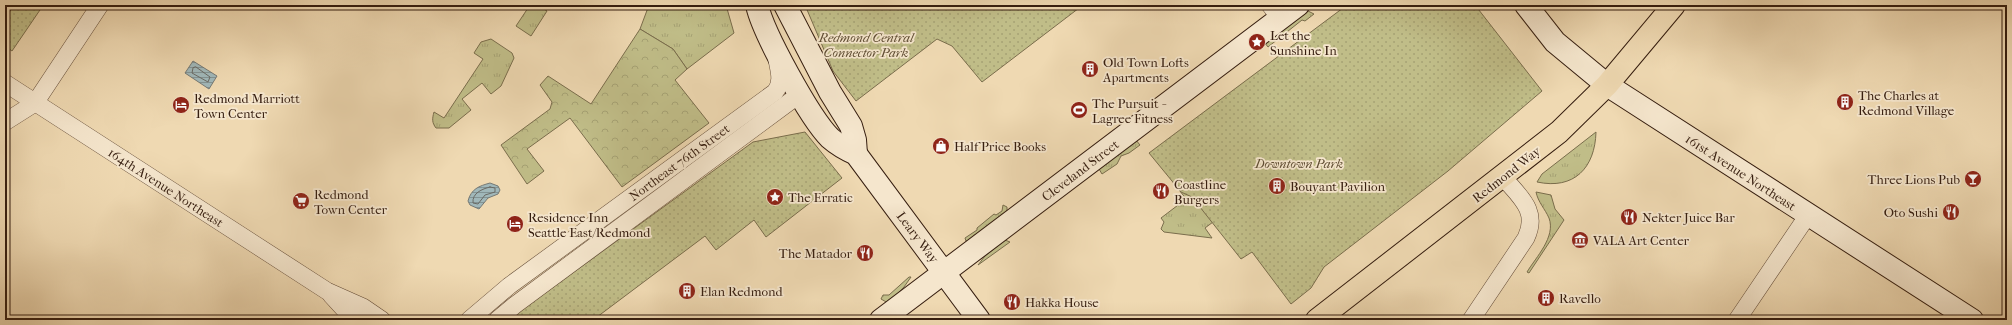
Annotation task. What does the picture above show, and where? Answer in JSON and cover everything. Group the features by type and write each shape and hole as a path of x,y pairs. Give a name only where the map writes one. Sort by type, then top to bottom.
{"main road":[{"name":"Redmond Way","path":"1317,320 1559,132 1607,85 1674,5"}],"street":[{"path":"5,122 36,103 100,5"},
{"name":"Leary Way","path":"757,5 762,23 773,46 800,94 830,137 844,148 856,154 945,272 979,320"},
{"path":"780,5 784,22 806,71 808,80 805,88 800,94"},
{"name":"Leary Way","path":"785,5 830,92 851,126 855,140 856,154"},
{"name":"Cleveland Street","path":"881,320 945,272 1275,12 1298,5"},
{"name":"161st Avenue Northeast","path":"1526,5 1555,42 1607,85 1972,320"},
{"name":"Northeast 76th Street","path":"469,320 509,286 775,92 778,89 780,77 773,46"},
{"name":"164th Avenue Northeast","path":"5,83 327,291 363,307 382,320"},
{"name":"Northeast 76th Street","path":"497,320 515,305 800,94"},
{"path":"1471,320 1523,243 1531,227 1531,217 1527,207 1503,177"},
{"path":"1737,320 1808,215"},
{"name":"164th Avenue Northeast","path":"327,291 354,320"}],"green space":[{"path":"14,5 39,5 42,7 12,51 5,46 5,19"},
{"path":"530,5 537,5 547,11 531,36 516,26"},
{"path":"649,5 726,5 734,33 687,69 673,49 640,29"},
{"name":"Redmond Central Connector Park","path":"805,5 1083,5 982,82 952,46 937,39 856,101 833,71"},
{"name":"Downtown Park","path":"1347,5 1475,5 1542,91 1448,171 1324,267 1311,288 1291,304 1252,252 1241,259 1192,197 1181,192 1149,153"},
{"path":"1308,11 1314,14 1305,21 1302,20 1268,47 1265,43"},
{"path":"640,29 673,49 687,69 675,80 709,123 622,187 570,118 527,149 544,171 527,184 501,145 550,109 552,102 540,85 548,76 591,104"},
{"path":"491,39 512,53 514,58 501,86 491,94 482,83 462,99 471,110 449,128 436,128 433,121 434,112 444,118 483,59 474,53 481,42"},
{"path":"805,132 842,178 766,237 754,220 716,250 705,236 593,320 508,320 753,142"},
{"path":"1596,132 1592,156 1587,166 1580,174 1562,183 1550,184 1537,182 1542,174"},
{"path":"1136,140 1140,145 1129,153 1121,156 1117,164 1102,174 1099,169 1100,166"},
{"path":"1177,176 1218,228 1213,222 1205,228 1212,238 1164,232 1161,229 1164,222 1161,218 1186,199 1173,182"},
{"path":"1536,192 1551,195 1555,209 1564,220 1529,273 1527,272 1540,253 1550,232 1549,218 1538,199"},
{"path":"1003,205 1007,207 1007,211 966,241 965,238 977,230 977,228 994,214 996,215 1002,211"},
{"path":"1005,240 1010,242 978,265 985,256"},
{"path":"909,277 911,277 904,287 888,303 881,299 883,295 889,295"}],"water":[{"path":"193,61 217,76 209,89 185,73"},
{"path":"490,183 498,186 500,190 498,194 488,198 479,209 470,205 468,201 473,191"}],"place":[{"name":"Let the Sunshine In","path":"1257,42"},
{"name":"Old Town Lofts Apartments","path":"1090,69"},
{"name":"The Charles at Redmond Village","path":"1845,102"},
{"name":"Redmond Marriott Town Center","path":"181,105"},
{"name":"The Pursuit - Lagree Fitness","path":"1079,110"},
{"name":"Half Price Books","path":"941,146"},
{"name":"Three Lions Pub","path":"1973,179"},
{"name":"Bouyant Pavilion","path":"1277,186"},
{"name":"Coastline Burgers","path":"1161,191"},
{"name":"The Erratic","path":"775,197"},
{"name":"Redmond Town Center","path":"301,201"},
{"name":"Oto Sushi","path":"1951,212"},
{"name":"Nekter Juice Bar","path":"1629,217"},
{"name":"Residence Inn Seattle East/Redmond","path":"515,224"},
{"name":"VALA Art Center","path":"1580,240"},
{"name":"The Matador","path":"865,253"},
{"name":"Elan Redmond","path":"687,291"},
{"name":"Ravello","path":"1546,298"},
{"name":"Hakka House","path":"1012,302"}]}
